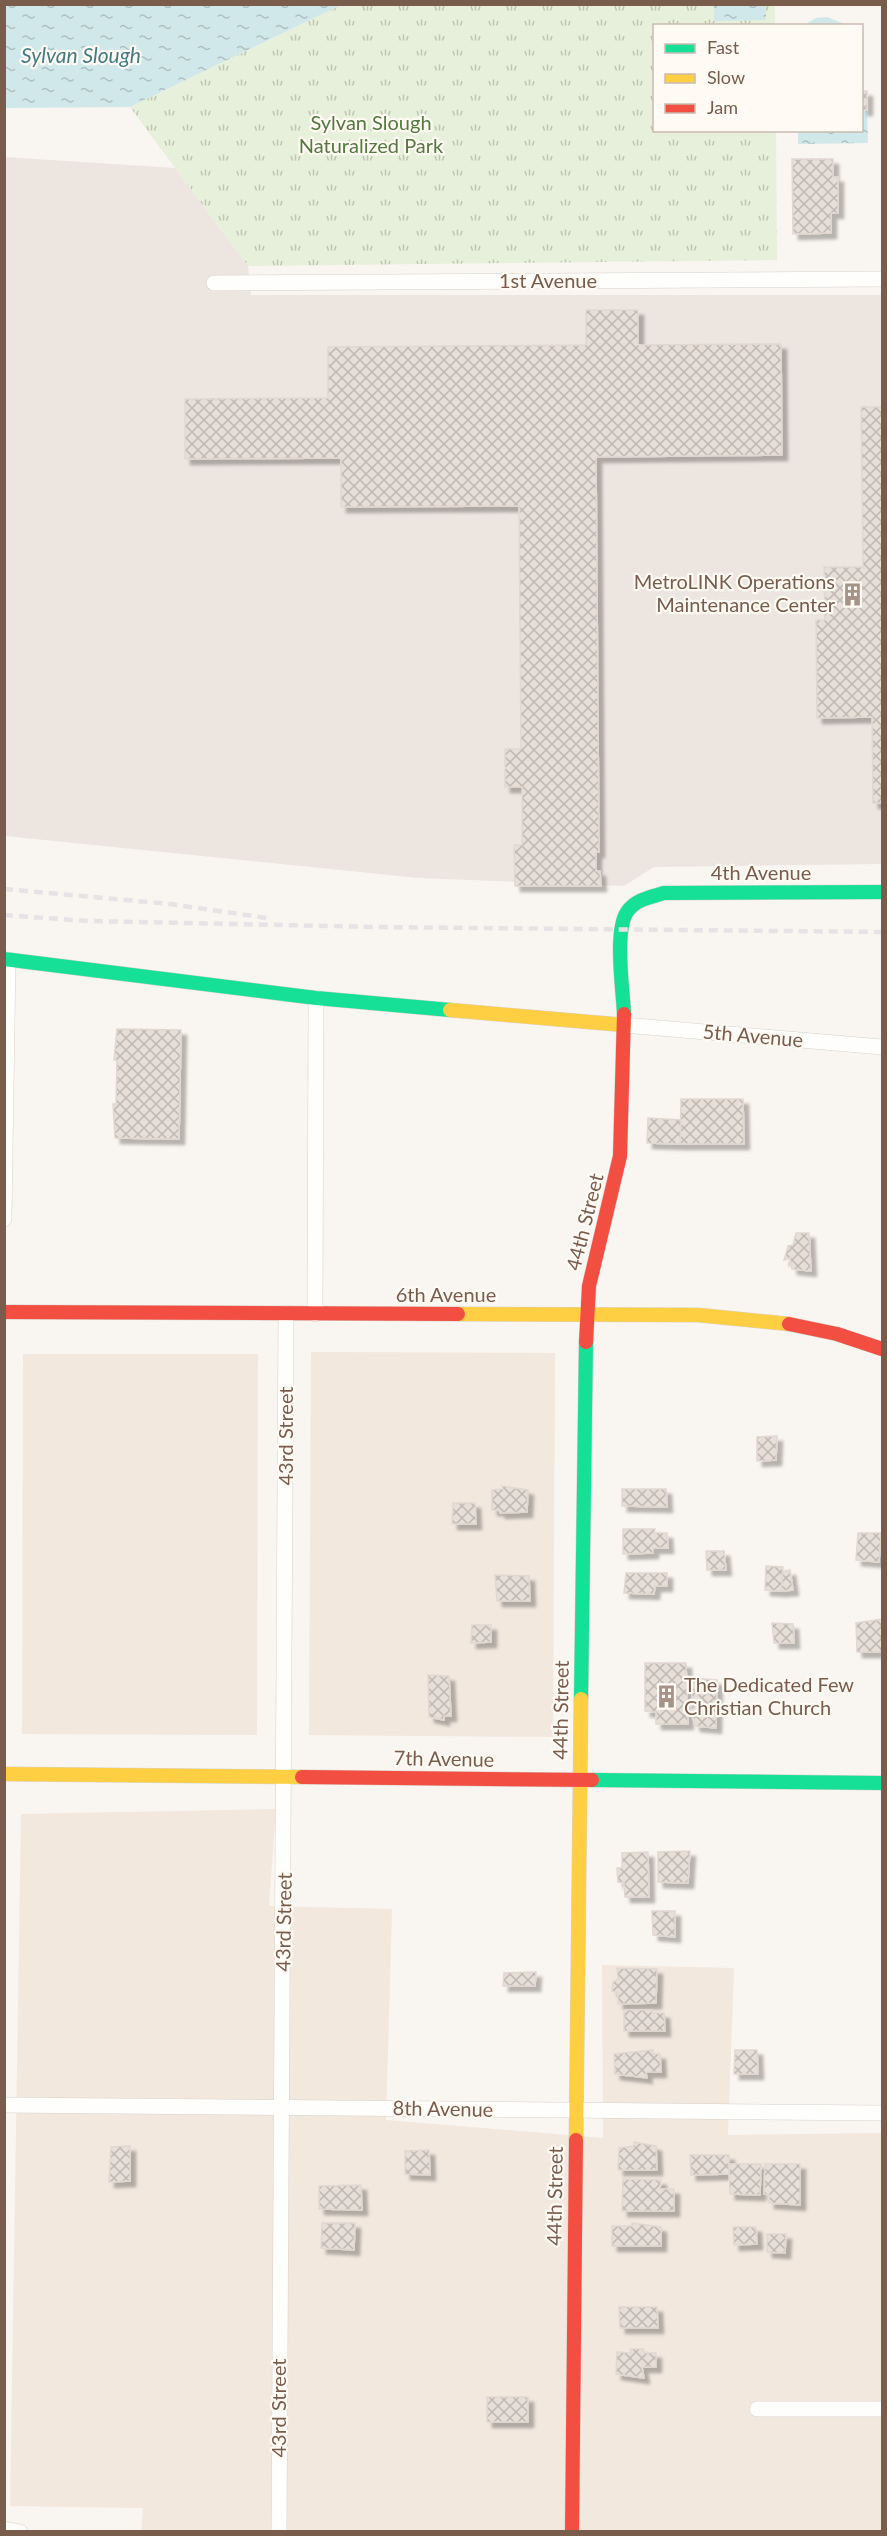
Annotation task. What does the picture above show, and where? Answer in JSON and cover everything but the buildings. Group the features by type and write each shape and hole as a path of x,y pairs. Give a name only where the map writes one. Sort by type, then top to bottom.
{"street":[{"name":"1st Avenue","path":"214,283 882,279"},
{"name":"4th Avenue","path":"640,900 664,893 882,892"},
{"name":"44th Street","path":"572,2532 579,1779 587,1313 589,1286 620,1156 624,1025 621,929 627,912 640,900"},
{"path":"4,1219 6,960 315,998 624,1025"},
{"path":"315,998 315,1314"},
{"name":"5th Avenue","path":"624,1025 882,1047"},
{"name":"6th Avenue","path":"4,1312 698,1315 767,1320 833,1334 882,1349"},
{"name":"43rd Street","path":"279,2532 286,1313"},
{"name":"7th Avenue","path":"4,1774 882,1783"},
{"name":"8th Avenue","path":"4,2105 280,2105 576,2112 882,2113"},
{"path":"758,2409 882,2409"},
{"path":"4,2529 20,2532"}],"shaded area":[{"path":"4,157 175,168 248,266 251,295 882,295 882,864 654,867 624,886 419,878 5,836"},
{"path":"311,1352 555,1353 553,1737 309,1735"},
{"path":"23,1354 258,1354 257,1735 22,1734"},
{"path":"276,1809 269,1906 392,1909 386,2120 603,2138 602,1965 734,1968 728,2135 882,2133 882,2531 141,2532 143,2508 10,2506 21,1814"}],"green space":[{"name":"Sylvan Slough Naturalized Park","path":"341,5 775,5 775,24 653,24 653,132 776,132 777,260 248,266 130,107"}],"water":[{"name":"Sylvan Slough","path":"4,5 341,5 130,107 5,108"},
{"path":"714,5 766,5 766,20 714,21"},
{"path":"827,17 844,24 806,24 816,18"},
{"path":"863,111 867,111 868,143 798,144 798,132 863,132"}],"railway":[{"path":"4,889 170,904 267,918"},
{"path":"4,915 88,921 378,927 882,932"}],"traffic: fast":[{"path":"624,1014 620,961 621,933 627,912 639,901 664,893 882,892"},
{"path":"4,959 316,998 450,1010"},
{"path":"581,1699 586,1342"},
{"path":"592,1780 882,1783"}],"traffic: slow":[{"path":"450,1010 624,1025"},
{"path":"458,1314 698,1315 789,1324"},
{"path":"576,2140 581,1699"},
{"path":"4,1774 302,1777"}],"traffic: jam":[{"path":"586,1342 589,1286 620,1156 624,1014"},
{"path":"4,1312 458,1314"},
{"path":"789,1324 837,1334 882,1349"},
{"path":"302,1777 592,1780"},
{"path":"572,2532 576,2140"}],"place":[{"name":"MetroLINK Operations Maintenance Center","path":"853,594"},
{"name":"The Dedicated Few Christian Church","path":"666,1697"}]}
